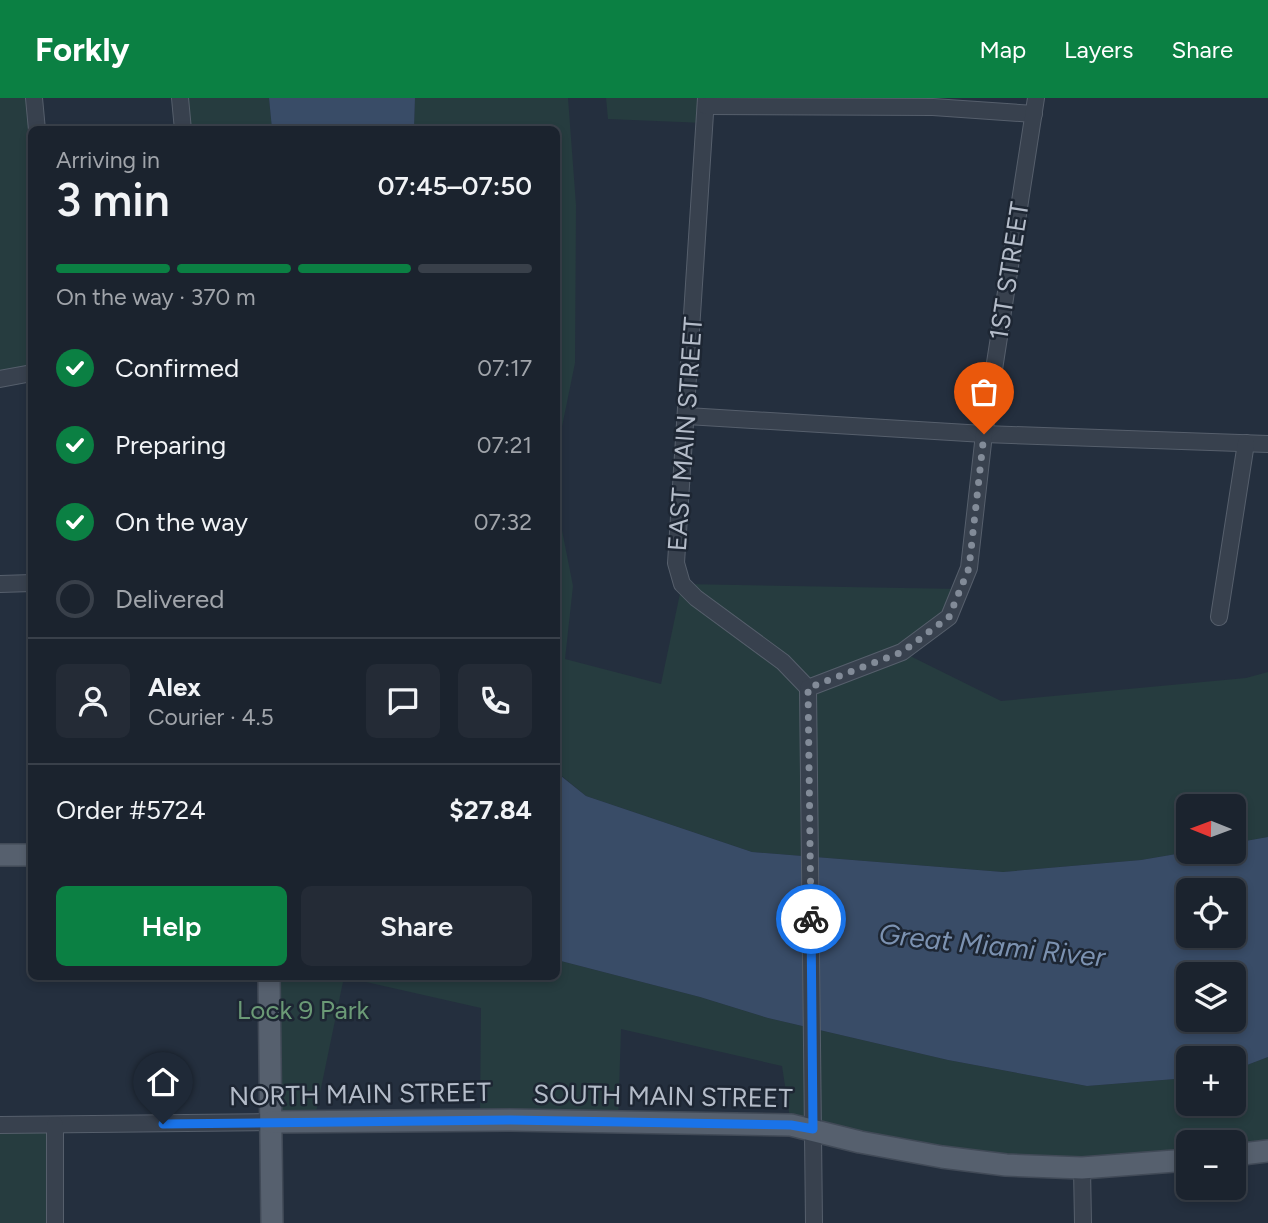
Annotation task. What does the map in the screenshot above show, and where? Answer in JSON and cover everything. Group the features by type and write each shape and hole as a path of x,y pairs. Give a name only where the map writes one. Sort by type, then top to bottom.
{"main road":[{"path":"0,855 28,855"},
{"path":"269,980 272,1223"},
{"name":"NORTH MAIN STREET","path":"271,1122 510,1120"},
{"name":"SOUTH MAIN STREET","path":"510,1120 791,1125 860,1142 1006,1165 1082,1168 1176,1161"},
{"path":"1246,1154 1268,1151"}],"street":[{"path":"34,98 37,126"},
{"path":"180,98 183,126"},
{"path":"706,102 933,107 1035,106"},
{"name":"EAST MAIN STREET","path":"706,102 676,563 682,584 696,598 783,662 808,688"},
{"name":"1ST STREET","path":"808,688 902,652 949,617 969,568 984,434 1035,106"},
{"path":"0,380 28,374"},
{"path":"687,416 984,434 1268,444"},
{"path":"1219,617 1246,443"},
{"path":"0,584 28,583"},
{"path":"808,688 814,1223"},
{"name":"NORTH MAIN STREET","path":"0,1125 271,1122"},
{"path":"55,1125 55,1223"},
{"path":"1082,1168 1083,1223"}],"green space":[{"path":"0,98 34,98 32,126 28,126 28,374 0,379"},
{"path":"180,98 269,98 272,126 183,126"},
{"path":"415,98 568,98 576,205 575,363 560,436 560,126 414,126"},
{"path":"606,98 706,98 705,123 608,119"},
{"path":"560,520 573,586 565,659 661,684 682,584 960,589 949,617 902,652 1001,701 1246,678 1268,672 1268,837 1246,841 1246,794 1176,794 1176,854 1141,860 1003,872 752,852 586,796 560,774"},
{"path":"560,961 700,997 768,1018 948,1060 1087,1086 1176,1079 1176,1116 1246,1116 1246,1065 1268,1057 1268,1151 1246,1154 1246,1130 1176,1130 1176,1161 1082,1168 791,1125 782,1066 621,1029 618,1122 480,1120 481,1008 357,980 560,980"},
{"name":"Lock 9 Park","path":"269,980 343,980 314,1122 271,1122"},
{"path":"0,1125 55,1125 55,1223 0,1223"}],"water":[{"path":"269,98 415,98 414,126 272,126"},
{"name":"Great Miami River","path":"560,775 586,796 752,852 1003,872 1141,860 1176,854 1176,864 1246,864 1246,841 1268,837 1268,1057 1246,1065 1246,1046 1176,1046 1176,1079 1087,1086 948,1060 768,1018 700,997 560,961"}],"way so far":[{"path":"811,919 808,688 902,652 949,617 969,568 984,434"}],"route":[{"path":"163,1124 510,1120 791,1125 813,1129 811,919"}]}
